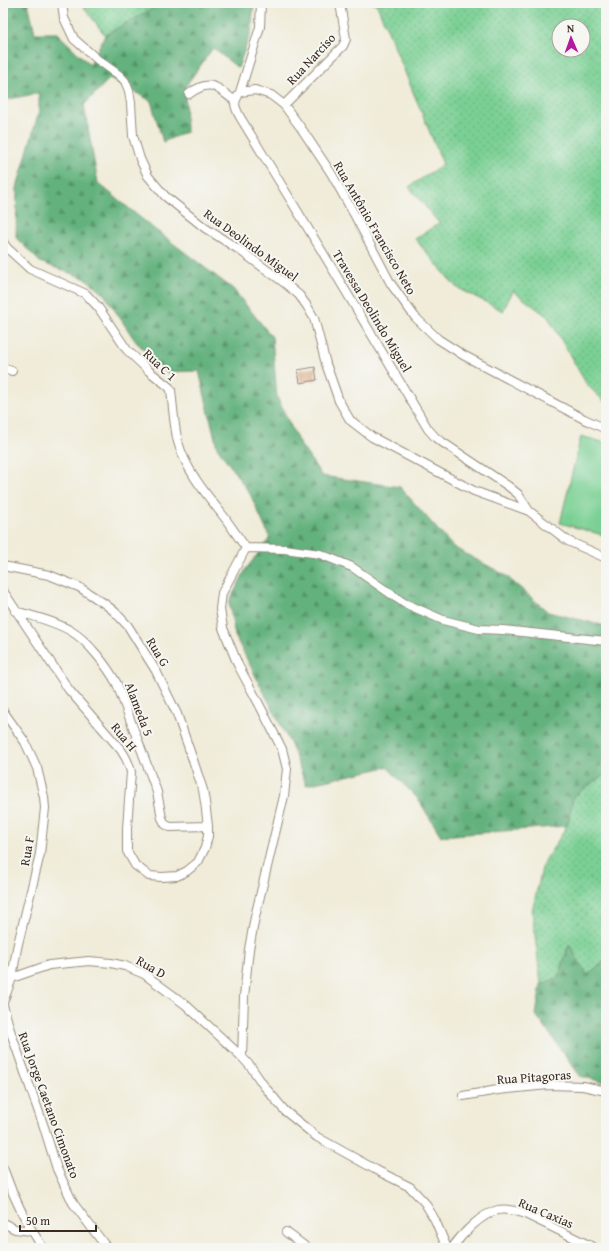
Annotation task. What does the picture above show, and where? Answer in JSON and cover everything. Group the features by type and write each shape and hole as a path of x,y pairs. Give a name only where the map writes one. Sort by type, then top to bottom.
{"street":[{"name":"Rua Deolindo Miguel","path":"62,3 64,18 74,39 125,81 129,91 133,136 140,159 148,176 165,196 205,228 238,249 282,281 299,295 307,306 314,318 338,402 350,420 372,437 474,491 529,511 568,541 606,558"},
{"path":"189,94 199,86 210,84 235,101 240,92 260,27 261,3"},
{"name":"Rua Narciso","path":"284,105 343,46 346,39 340,3"},
{"name":"Rua Antônio Francisco Neto","path":"240,92 255,90 271,95 284,105 330,173 354,214 391,284 415,316 438,339 463,355 584,419 606,429"},
{"name":"Travessa Deolindo Miguel","path":"235,101 234,107 327,259 428,429 436,438 518,494 529,511"},
{"name":"Rua C 1","path":"3,242 7,248 30,268 86,294 98,307 127,350 149,371 169,387 171,390 178,442 184,457 205,493 226,519 246,548"},
{"path":"3,368 12,372"},
{"path":"242,1058 244,997 249,949 255,917 284,796 287,769 282,749 238,665 223,628 220,609 222,593 246,548 285,548 320,554 352,567 404,603 443,620 479,629 606,641"},
{"name":"Rua G","path":"3,566 49,575 79,587 110,608 128,626 156,671 177,714 203,790 208,826"},
{"name":"Rua H","path":"3,591 69,690 127,758 131,772 127,851 135,865 149,876 177,876 187,872 198,862 205,848 208,836 208,826"},
{"name":"Alameda 5","path":"15,611 43,619 69,630 77,635 108,668 117,684 157,792 162,818 165,824 170,827 208,826"},
{"name":"Rua F","path":"3,711 25,742 37,768 45,808 40,854 17,948 12,978 3,1002"},
{"name":"Rua D","path":"12,978 49,965 89,961 125,966 144,974 186,1005 251,1067 264,1086 285,1111 317,1137 410,1187 425,1203 435,1220 447,1248"},
{"name":"Rua Jorge Caetano Cimonato","path":"3,1005 57,1169 74,1203 107,1248"},
{"name":"Rua Pitagoras","path":"462,1096 498,1090 548,1086 584,1086 606,1091"},
{"path":"3,1168 12,1194 31,1231 43,1248"},
{"name":"Rua Caxias","path":"452,1248 483,1216 499,1210 511,1210 523,1213 595,1248"},
{"path":"3,1223 15,1229 31,1231"},
{"path":"286,1232 307,1248"}],"green space":[{"path":"3,3 28,3 35,33 57,33 90,65 105,35 163,3 254,3 251,32 238,68 213,48 185,87 186,132 163,142 151,101 110,78 84,105 98,183 153,228 233,289 272,337 277,397 298,441 322,476 400,487 453,547 505,575 548,612 606,626 606,773 573,797 567,826 441,836 418,799 387,767 306,785 291,745 235,636 229,602 246,569 270,538 250,494 217,447 199,371 166,372 136,342 104,294 86,279 40,262 16,238 17,187 39,111 39,93 5,100 3,95"},
{"path":"83,3 163,3 105,35 83,6"},
{"path":"372,3 606,3 606,403 587,385 548,317 513,291 503,311 456,287 415,239 439,223 409,187 443,164 377,5"},
{"path":"581,436 606,443 606,536 560,523"},
{"path":"606,773 606,960 587,976 569,944 559,977 541,985 532,911 543,864 567,826 573,797"},
{"path":"569,944 587,975 606,960 606,1083 580,1076 536,1015 541,985 559,977"}],"building":[{"path":"315,367 317,380 300,383 298,370"}]}
